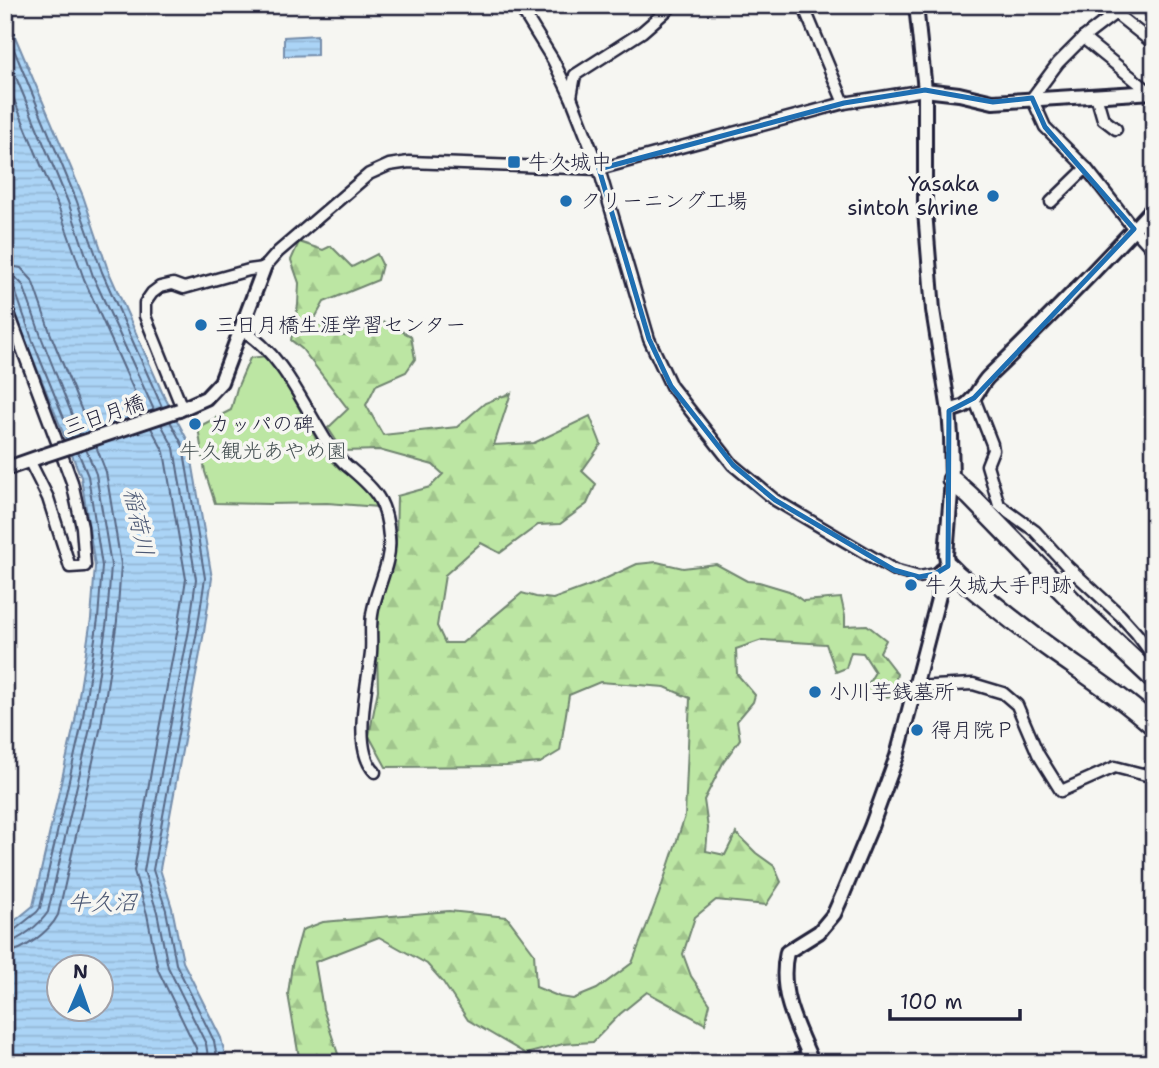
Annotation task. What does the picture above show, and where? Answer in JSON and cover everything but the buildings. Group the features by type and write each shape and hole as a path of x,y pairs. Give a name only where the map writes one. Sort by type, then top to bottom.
{"highway":[{"path":"952,480 1154,680"},
{"path":"944,568 957,575 1054,651 1105,685 1154,726"}],"street":[{"path":"519,5 553,60 571,97 599,169 649,339 670,386 733,465 775,500 894,570 919,578 944,568"},
{"path":"571,97 576,75 642,32 673,5"},
{"path":"803,5 844,103"},
{"path":"781,1063 812,1060 792,1017 785,992 783,966 787,952 819,932 834,914 871,827 897,756 943,579 952,480 949,411 933,310 925,211 925,90 916,5"},
{"path":"1099,5 1154,44"},
{"path":"1032,98 1058,63 1083,38 1126,5"},
{"path":"1083,38 1152,92"},
{"path":"181,409 145,316 145,303 152,293 160,287 173,284 184,288 264,268 278,252 361,180 389,165 409,162 599,169 844,103 925,90 993,102 1152,92"},
{"path":"1096,95 1103,119 1116,129"},
{"path":"1032,98 1045,127 1086,168 1154,251"},
{"path":"1051,202 1086,168"},
{"path":"949,411 965,406 974,398 984,380 1023,345 1154,208"},
{"name":"三日月橋","path":"5,469 206,398 221,382 264,268"},
{"path":"5,303 72,482 82,527 85,566 70,567 36,458"},
{"path":"241,329 253,336 274,356 320,432 341,460 377,495 386,512 390,541 372,614 371,653 361,731 365,755 375,772"},
{"path":"974,398 992,444 993,450 987,465 999,505 1035,531 1068,567 1120,615 1154,657"},
{"path":"914,687 973,684 1003,693 1017,705 1038,754 1061,791 1115,767 1154,777"}],"highlighted area":[{"path":"925,90 993,102 1032,98 1045,127 1134,229 974,398 949,411 948,566 935,574 919,577 894,570 775,500 733,465 671,386 649,339 599,169 844,103"}],"green space":[{"path":"299,242 323,250 331,246 352,267 377,254 382,264 378,280 324,302 315,318 333,335 346,336 384,322 411,336 415,359 406,372 376,385 366,405 383,435 457,427 485,403 511,393 494,445 534,443 590,416 601,444 582,471 596,484 587,504 560,524 538,525 500,553 481,543 445,575 437,626 445,643 462,643 522,593 553,599 637,564 657,562 683,568 716,564 747,581 789,591 803,601 841,598 845,626 867,625 886,640 880,652 897,674 892,697 866,695 868,684 875,672 863,653 851,652 846,668 836,672 826,644 762,640 736,649 737,674 755,695 753,702 737,721 740,739 723,763 704,800 708,828 706,851 725,855 736,833 774,866 781,882 766,905 716,900 695,917 683,954 691,976 710,1004 705,1024 647,992 620,1014 593,1042 563,1044 526,1054 468,1020 443,982 427,964 379,937 315,962 323,1009 341,1063 300,1063 288,994 292,965 302,930 323,922 449,911 507,917 534,953 536,987 560,997 573,999 597,989 632,963 685,816 690,698 665,687 600,682 569,695 560,751 540,763 506,766 386,767 369,736 378,690 376,620 396,544 397,496 430,487 443,474 433,465 379,450 343,451 328,428 348,409 302,349 291,340 299,283 291,260"},
{"name":"牛久観光あやめ園","path":"267,356 282,377 324,453 340,469 363,485 379,507 327,503 215,503 205,472 198,427 231,410 250,358"}],"water":[{"name":"牛久沼","path":"5,13 83,196 108,270 162,392 189,443 212,578 160,869 172,908 183,962 221,1038 225,1063 5,1063 5,929 33,906 75,721 91,619 95,566 81,477 5,282"},
{"path":"317,35 317,55 284,56 284,37"}],"place":[{"name":"牛久城中","path":"514,162"},
{"name":"Yasaka sintoh shrine","path":"993,196"},
{"name":"クリーニング工場","path":"566,201"},
{"name":"三日月橋生涯学習センター","path":"201,325"},
{"name":"カッパの碑","path":"195,424"},
{"name":"牛久城大手門跡","path":"911,585"},
{"name":"小川芋銭墓所","path":"815,692"},
{"name":"得月院Ｐ","path":"917,730"}],"water label":[{"name":"稲荷川","path":"139,522"}]}
